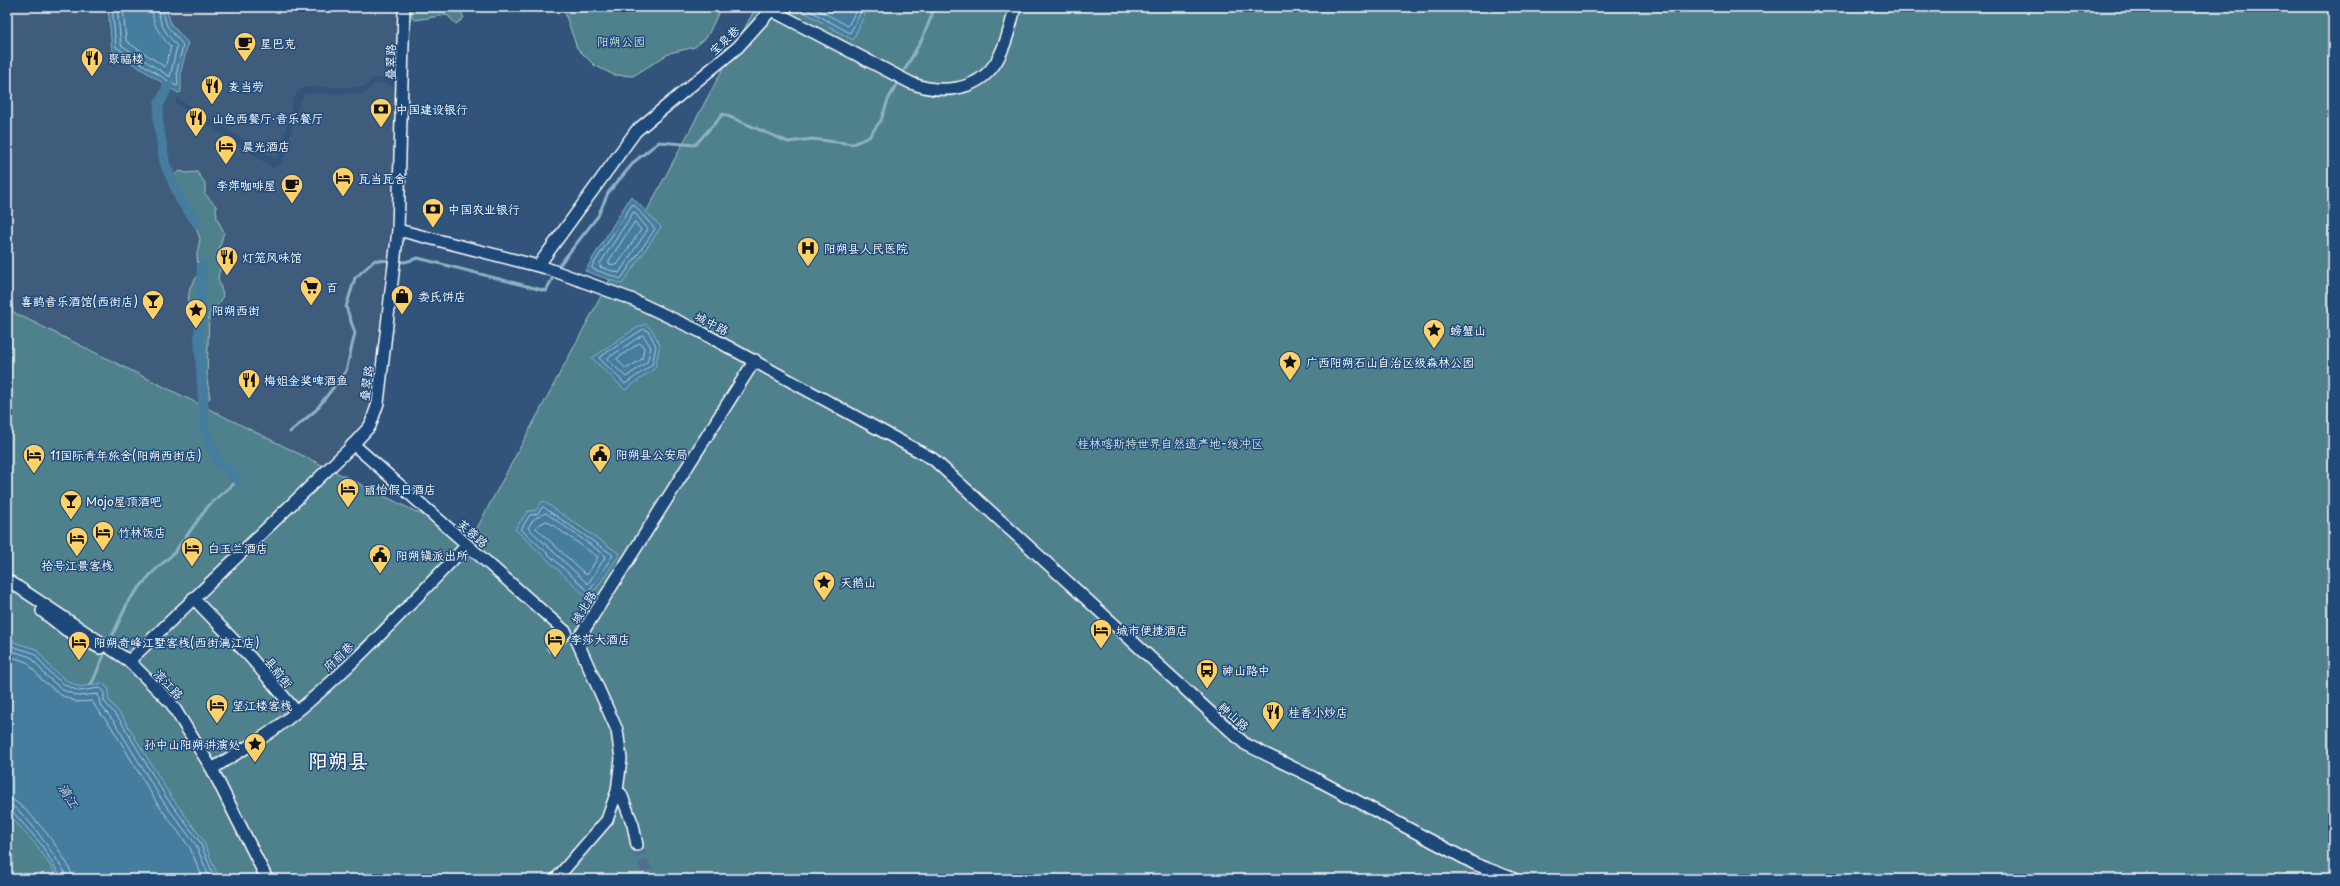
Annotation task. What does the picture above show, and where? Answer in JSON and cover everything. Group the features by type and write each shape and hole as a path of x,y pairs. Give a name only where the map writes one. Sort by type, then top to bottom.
{"street":[{"name":"宝泉巷","path":"542,268 636,131 738,47 771,10 892,73 923,87 955,90 975,81 994,66 999,56 1014,7"},
{"name":"叠翠路","path":"129,661 370,426 378,403 388,304 398,230 404,9"},
{"name":"城中路","path":"398,230 542,268 575,278 631,299 701,332 755,360 933,459 983,504"},
{"name":"城北路","path":"556,879 607,820 617,791 621,759 617,730 577,641 755,360"},
{"name":"芙蓉路","path":"353,444 577,641"},
{"path":"8,580 129,661 353,444 566,632 554,646"},
{"name":"神山路","path":"983,504 1245,744 1314,778 1475,864 1514,879"},
{"name":"府前巷","path":"212,769 263,738 296,711 358,655 467,545"},
{"name":"滨江路","path":"8,580 66,630 129,661 171,703 212,769 268,879"},
{"name":"县前街","path":"193,598 251,658 296,711"},
{"path":"617,791 620,794 633,825 637,845"}],"shaded area":[{"name":"阳朔西街","path":"7,7 395,7 397,78 373,78 365,87 306,87 299,91 293,99 280,153 275,159 177,98 175,103 273,168 283,161 299,104 305,94 365,94 376,83 396,86 390,225 370,405 363,422 346,443 268,515 7,375 13,314 7,273"}],"green space":[{"path":"412,7 467,7 461,12 464,18 456,24 447,15 415,20 412,18"},
{"name":"阳朔公园","path":"563,7 724,7 718,14 707,37 695,47 670,53 633,76 614,75 594,65 577,48"},
{"name":"桂林喀斯特世界自然遗产地-缓冲区","path":"756,7 2333,7 2333,879 7,879 7,273 13,312 471,539"},
{"path":"179,171 187,173 197,172 205,183 205,194 216,206 217,219 224,232 219,249 222,258 218,278 223,295 221,301 209,314 207,379 210,398 207,400 202,343 196,318 188,301 190,287 198,275 197,253 200,239 196,228 183,209 168,181"}],"water":[{"path":"108,7 175,7 167,11 171,24 188,43 181,71 181,92 178,93 112,50"},
{"path":"795,7 868,7 853,40"},
{"path":"631,196 661,227 622,284 585,271"},
{"path":"645,324 652,330 660,345 655,368 625,390 592,358 633,330"},
{"path":"543,501 620,554 589,599 515,529 528,511 535,511"},
{"name":"漓江","path":"7,634 16,643 36,649 52,669 67,681 80,687 102,683 109,689 108,699 123,718 170,795 203,840 219,879 59,879 38,847 7,812"}],"waterway":[{"path":"290,432 316,410 346,371 355,333 346,307 355,278 375,260 405,262 418,258 546,291 558,267 598,216 608,193 635,161 659,142 695,145 723,114 788,142 812,139 853,144 869,137 881,120 888,100 922,39 932,15 932,7"},
{"path":"168,86 159,105 158,120 165,164 181,201 198,224"},
{"path":"202,265 199,337 205,431 217,460 238,480"},
{"path":"108,645 129,600 151,574 174,553 209,505 238,480"},
{"path":"90,685 106,650"}],"tunnel":[{"path":"637,845 650,879"}],"place":[{"name":"星巴克","path":"245,62"},
{"name":"聚福楼","path":"92,78"},
{"name":"麦当劳","path":"212,106"},
{"name":"中国建设银行","path":"381,128"},
{"name":"山色西餐厅·音乐餐厅","path":"196,138"},
{"name":"晨光酒店","path":"226,166"},
{"name":"瓦当瓦舍","path":"343,198"},
{"name":"李萍咖啡屋","path":"292,204"},
{"name":"中国农业银行","path":"433,228"},
{"name":"阳朔县人民医院","path":"808,268"},
{"name":"灯笼风味馆","path":"227,276"},
{"name":"百","path":"311,306"},
{"name":"娄氏饼店","path":"402,316"},
{"name":"喜鹊音乐酒馆(西街店)","path":"153,320"},
{"name":"阳朔西街","path":"196,330"},
{"name":"螃蟹山","path":"1434,350"},
{"name":"广西阳朔石山自治区级森林公园","path":"1290,382"},
{"name":"梅姐金奖啤酒鱼","path":"249,400"},
{"name":"11国际青年旅舍(阳朔西街店)","path":"34,474"},
{"name":"阳朔县公安局","path":"600,474"},
{"name":"丽怡假日酒店","path":"348,508"},
{"name":"Mojo屋顶酒吧","path":"71,520"},
{"name":"竹林饭店","path":"103,552"},
{"name":"拾号江景客栈","path":"77,558"},
{"name":"白玉兰酒店","path":"192,568"},
{"name":"阳朔镇派出所","path":"380,574"},
{"name":"天鹅山","path":"824,602"},
{"name":"城市便捷酒店","path":"1101,650"},
{"name":"李莎大酒店","path":"555,658"},
{"name":"阳朔奇峰江墅客栈(西街漓江店)","path":"79,662"},
{"name":"神山路中","path":"1207,690"},
{"name":"望江楼客栈","path":"217,724"},
{"name":"桂香小炒店","path":"1273,732"},
{"name":"孙中山阳朔讲演处","path":"255,764"}],"district":[{"name":"阳朔县","path":"338,760"}]}
